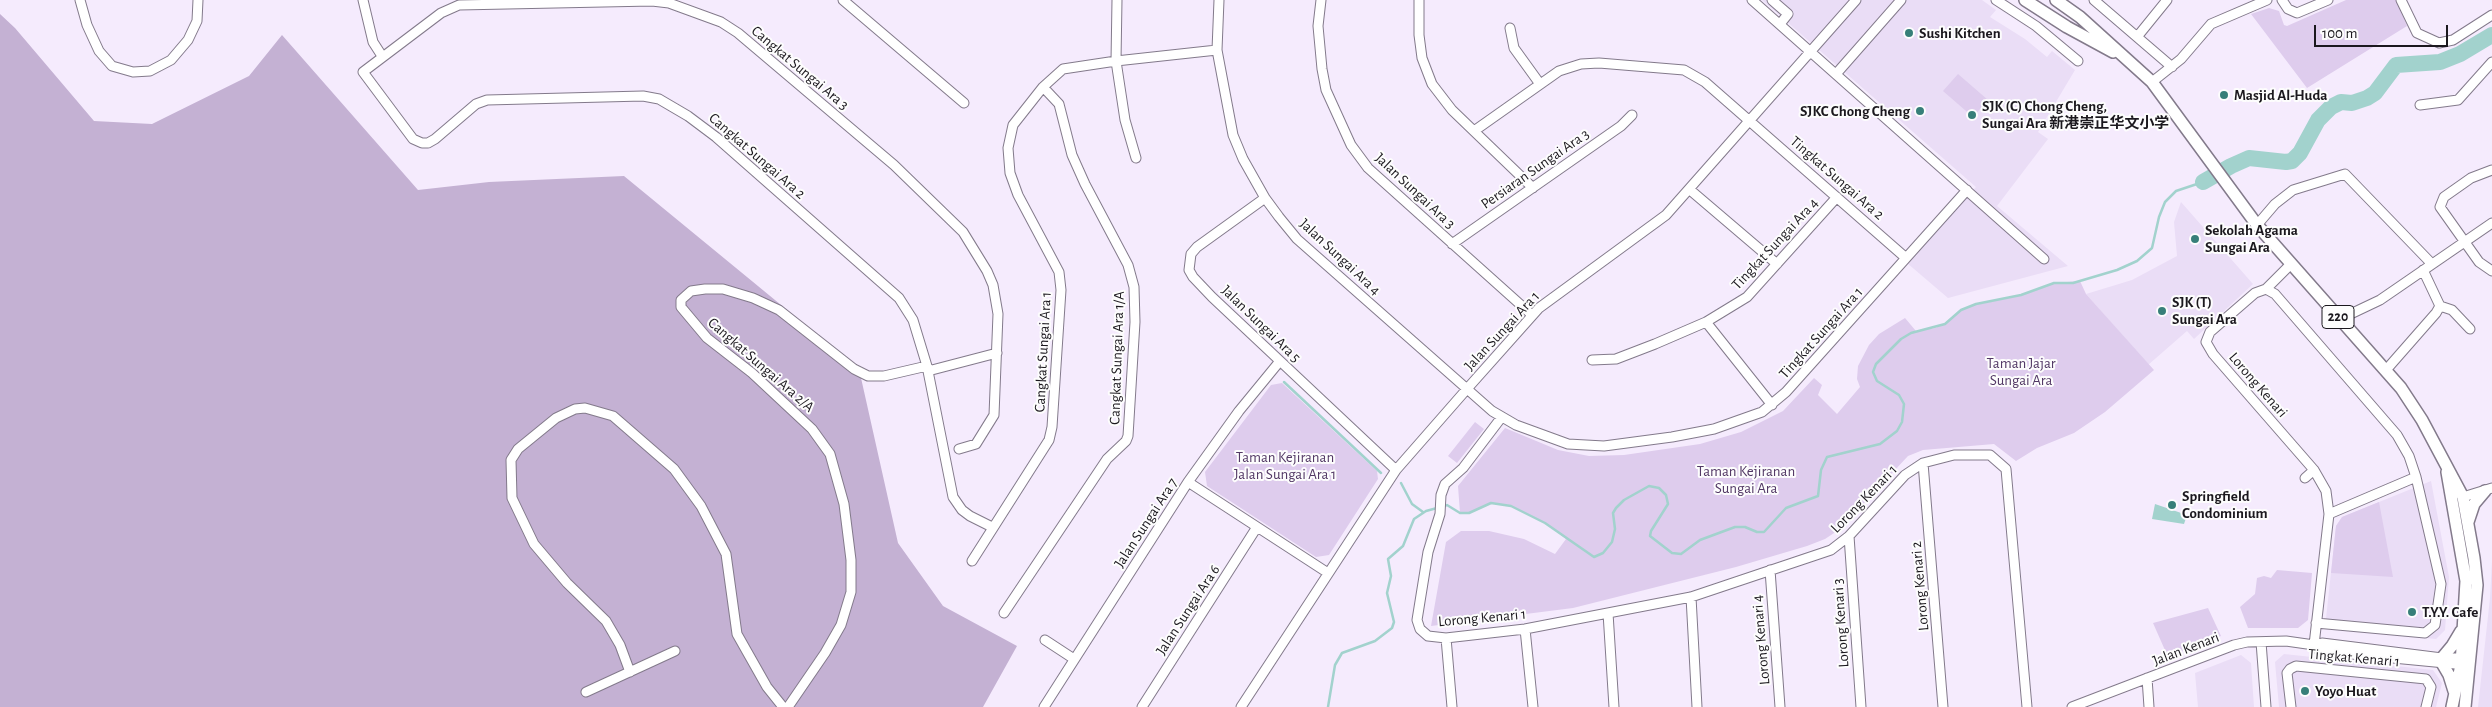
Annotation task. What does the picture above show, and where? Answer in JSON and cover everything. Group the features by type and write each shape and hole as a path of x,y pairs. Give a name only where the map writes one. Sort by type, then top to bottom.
{"main road":[{"name":"220","path":"2025,0 2040,4 2067,27 2126,58"},
{"name":"220","path":"2056,0 2080,17 2152,82 2225,184 2257,225 2402,388 2422,420 2447,471 2457,483 2456,498 2466,580 2464,625 2465,707"},
{"path":"2072,0 2080,17"},
{"path":"2468,522 2474,504 2488,490"},
{"name":"220","path":"2452,707 2465,661 2477,585 2468,522 2456,498"},
{"path":"2455,693 2442,661 2464,625"}],"street":[{"path":"80,0 87,25 99,51 112,66 133,72 150,71 171,60 188,40 197,21 198,0"},
{"path":"363,0 373,42 382,56"},
{"path":"843,0 964,103"},
{"path":"1118,0 1116,61 1125,120 1136,158"},
{"name":"Jalan Sungai Ara 4","path":"1219,0 1217,50 1233,135 1243,159 1265,198 1297,239 1466,390"},
{"name":"Jalan Sungai Ara 3","path":"1321,0 1318,26 1326,90 1351,145 1368,168 1532,315"},
{"path":"1418,0 1421,50 1432,84 1441,98 1533,188"},
{"path":"1752,0 2044,260"},
{"path":"1772,0 1788,14 1780,24"},
{"name":"Jalan Sungai Ara 1","path":"1241,707 1396,470 1532,315 1547,301 1660,221 1856,0"},
{"path":"1836,74 1901,0"},
{"path":"1996,0 2036,26 2078,61"},
{"path":"2094,0 2172,67"},
{"path":"2137,37 2167,0"},
{"path":"2152,82 2172,67 2211,24 2267,0"},
{"path":"2282,0 2288,9 2297,13 2328,0"},
{"path":"2401,0 2417,33 2439,43 2453,40 2492,15"},
{"name":"Cangkat Sungai Ara 3","path":"363,72 441,13 458,3 652,1 685,4 721,22 738,33 894,166 964,232 993,285 998,314 994,415 976,444 959,449"},
{"path":"1510,28 1514,48 1540,84"},
{"name":"Cangkat Sungai Ara 1","path":"972,561 1049,440 1052,428 1061,290 1059,272 1053,257 1018,195 1010,174 1008,148 1013,125 1043,86 1063,70 1116,61 1217,50"},
{"name":"Tingkat Sungai Ara 2","path":"1474,131 1559,71 1581,64 1599,62 1684,70 1705,82 1750,120 1906,258"},
{"path":"2420,105 2458,100 2492,62"},
{"name":"Cangkat Sungai Ara 2","path":"363,72 413,139 422,143 428,143 435,139 476,104 487,100 643,96 659,99 676,106 716,137 899,298 913,320 927,369 953,497 957,504 970,516 992,527"},
{"name":"Cangkat Sungai Ara 1/A","path":"1004,613 1107,459 1126,441 1128,436 1135,322 1134,287 1128,265 1085,184 1072,155 1059,104 1043,86"},
{"name":"Persiaran Sungai Ara 3","path":"1452,244 1620,126 1632,115"},
{"path":"2492,170 2470,178 2444,197 2440,207 2479,262 2492,271"},
{"path":"2257,225 2275,204 2293,190 2345,174 2431,263"},
{"path":"1689,189 1777,264"},
{"name":"Tingkat Sungai Ara 1","path":"1466,390 1501,418 1568,444 1604,446 1672,437 1714,429 1749,418 1772,405 1786,392 1967,190"},
{"name":"Tingkat Sungai Ara 4","path":"1592,360 1616,359 1706,322 1747,297 1837,197"},
{"name":"Jalan Sungai Ara 5","path":"1265,198 1197,247 1191,254 1189,270 1212,297 1396,470"},
{"path":"2340,319 2380,300 2431,263 2492,223"},
{"name":"Lorong Kenari","path":"2291,264 2266,289 2255,293 2210,332 2206,342 2213,354 2314,470 2326,491 2329,514 2314,645"},
{"path":"2423,270 2440,306 2452,310 2470,329"},
{"name":"Cangkat Sungai Ara 2/A","path":"788,707 841,625 851,592 851,560 844,504 830,454 812,429 746,368 707,338 681,307 680,300 691,291 705,289 723,289 753,298 791,318 854,369 868,376 884,376 927,369"},
{"path":"2266,289 2275,294 2397,435 2409,456 2416,477 2441,584 2435,625 2425,633 2316,624"},
{"path":"2386,370 2440,306"},
{"path":"1706,322 1772,405"},
{"path":"927,369 996,353"},
{"name":"Jalan Sungai Ara 7","path":"1044,707 1188,482 1239,411 1280,361"},
{"path":"630,672 620,645 606,621 567,583 534,544 512,498 511,465 518,449 556,418 575,409 585,408 601,411 613,416 674,469 701,506 726,554 737,634 767,687 783,707"},
{"name":"Lorong Kenari 1","path":"1501,418 1463,468 1445,484 1441,495 1440,514 1428,552 1417,620 1420,629 1428,636 1446,638 1526,629 1691,597 1831,550 1849,536 1905,474 1923,463 1954,454 1990,455 2006,470 2027,707"},
{"name":"Lorong Kenari 2","path":"1923,463 1943,707"},
{"path":"2305,478 2314,470"},
{"path":"2329,514 2416,477"},
{"path":"1188,482 1328,573"},
{"path":"2456,498 2488,490"},
{"name":"Jalan Sungai Ara 6","path":"1142,707 1257,527"},
{"name":"Lorong Kenari 3","path":"1849,536 1861,707"},
{"name":"Lorong Kenari 4","path":"1770,570 1780,707"},
{"path":"1691,597 1697,707"},
{"path":"1608,614 1614,707"},
{"path":"1526,629 1533,707"},
{"path":"1446,638 1452,707"},
{"path":"1045,640 1074,659"},
{"name":"Jalan Kenari","path":"2072,707 2234,645 2286,641 2314,645 2322,643 2442,661 2465,661"},
{"path":"2262,642 2266,707"},
{"path":"586,692 675,651"},
{"name":"Tingkat Kenari 1","path":"2290,707 2287,673 2290,668 2296,666 2426,679 2431,687 2426,707"},
{"path":"2147,678 2149,707"}],"shaded area":[{"path":"1762,0 1982,0 1996,10 1990,17 2025,39 2047,57 2052,51 2075,70 2038,132 2048,139 1997,206 2068,266 1948,298 1907,263 1976,187"},
{"path":"0,14 15,28 94,121 152,124 249,76 282,35 418,190 489,182 624,176 859,369 898,543 943,606 1017,646 983,707 0,707"},
{"name":"SJK (T) Sungai Ara","path":"2181,202 2253,284 2194,339 2187,331 2148,365 2086,294 2132,280 2177,256 2174,222"},
{"path":"2431,481 2449,577 2445,630 2436,639 2325,628 2336,526 2342,517"},
{"path":"2155,504 2187,515 2184,524 2152,519"},
{"path":"2492,561 2492,707 2478,707 2490,598"},
{"path":"2284,654 2433,670 2442,683 2436,707 2279,707 2275,662"},
{"path":"2241,655 2251,663 2254,707 2198,707 2195,673"}],"green space":[{"path":"2346,0 2396,0 2407,26 2307,88 2251,14 2269,8 2279,11 2284,25 2287,26"},
{"path":"1958,74 1988,100 1973,117 1943,91"},
{"path":"2080,281 2086,294 2154,370 2105,412 2074,433 2037,448 2016,461 1994,444 1923,450 1908,456 1840,529 1825,539 1807,546 1736,567 1573,608 1431,626 1446,542 1461,531 1489,531 1524,539 1555,554 1566,539 1545,523 1511,506 1491,503 1469,513 1460,513 1458,486 1505,428 1558,450 1589,456 1624,455 1700,444 1741,432 1783,411 1814,378 1822,385 1818,395 1837,414 1860,387 1857,379 1858,366 1869,345 1879,334 1905,318 1916,331 1935,328 1945,324 1961,310 1976,304 2021,295 2054,283"},
{"name":"Taman Kejiranan Jalan Sungai Ara 1","path":"1282,383 1377,471 1378,479 1329,555 1316,557 1207,486 1205,472 1271,385"},
{"path":"1475,422 1484,429 1457,463 1448,456"},
{"path":"2379,502 2393,577 2331,573 2336,526 2342,517"},
{"path":"2277,570 2312,573 2308,620 2298,628 2248,628 2240,607 2255,594 2257,578 2264,576 2271,578"},
{"path":"2208,608 2221,636 2168,657 2153,623"}],"waterway":[{"path":"2203,182 2249,158 2292,161 2300,153 2318,120 2331,107 2341,102 2352,103 2375,93 2396,65 2440,62 2460,54 2492,35"},
{"path":"1443,507 1447,505 1460,513 1469,513 1491,503 1511,506 1545,523 1594,557 1603,553 1612,542 1615,529 1613,513 1616,508 1624,500 1649,486 1659,488 1666,495 1668,504 1651,531 1650,536 1672,553 1681,554 1700,540 1735,527 1745,527 1757,532 1764,532 1786,508 1818,496 1821,470 1827,457 1880,444 1897,431 1902,422 1904,404 1899,395 1877,381 1873,372 1876,364 1901,339 1911,333 1945,324 1961,310 1976,304 2021,295 2054,283 2073,283 2117,270 2137,261 2152,248 2159,217 2165,202 2176,191 2203,182"},
{"path":"1284,382 1381,473"},
{"path":"1401,483 1412,504 1423,512"},
{"path":"1328,707 1335,665 1342,653 1375,641 1392,628 1394,622 1387,593 1391,576 1388,559 1403,546 1414,519 1426,511 1437,508"}],"place":[{"name":"Sushi Kitchen","path":"1909,33"},
{"name":"Masjid Al-Huda","path":"2224,95"},
{"name":"SJKC Chong Cheng","path":"1920,111"},
{"name":"SJK (C) Chong Cheng, Sungai Ara 新港崇正华文小学","path":"1972,115"},
{"name":"Sekolah Agama Sungai Ara","path":"2195,239"},
{"name":"SJK (T) Sungai Ara","path":"2162,311"},
{"name":"Springfield Condominium","path":"2172,505"},
{"name":"T.Y.Y. Cafe","path":"2412,612"},
{"name":"Yoyo Huat","path":"2305,691"}],"park label":[{"name":"Taman Jajar Sungai Ara","path":"2021,372"},
{"name":"Taman Kejiranan Sungai Ara","path":"1746,480"}]}
